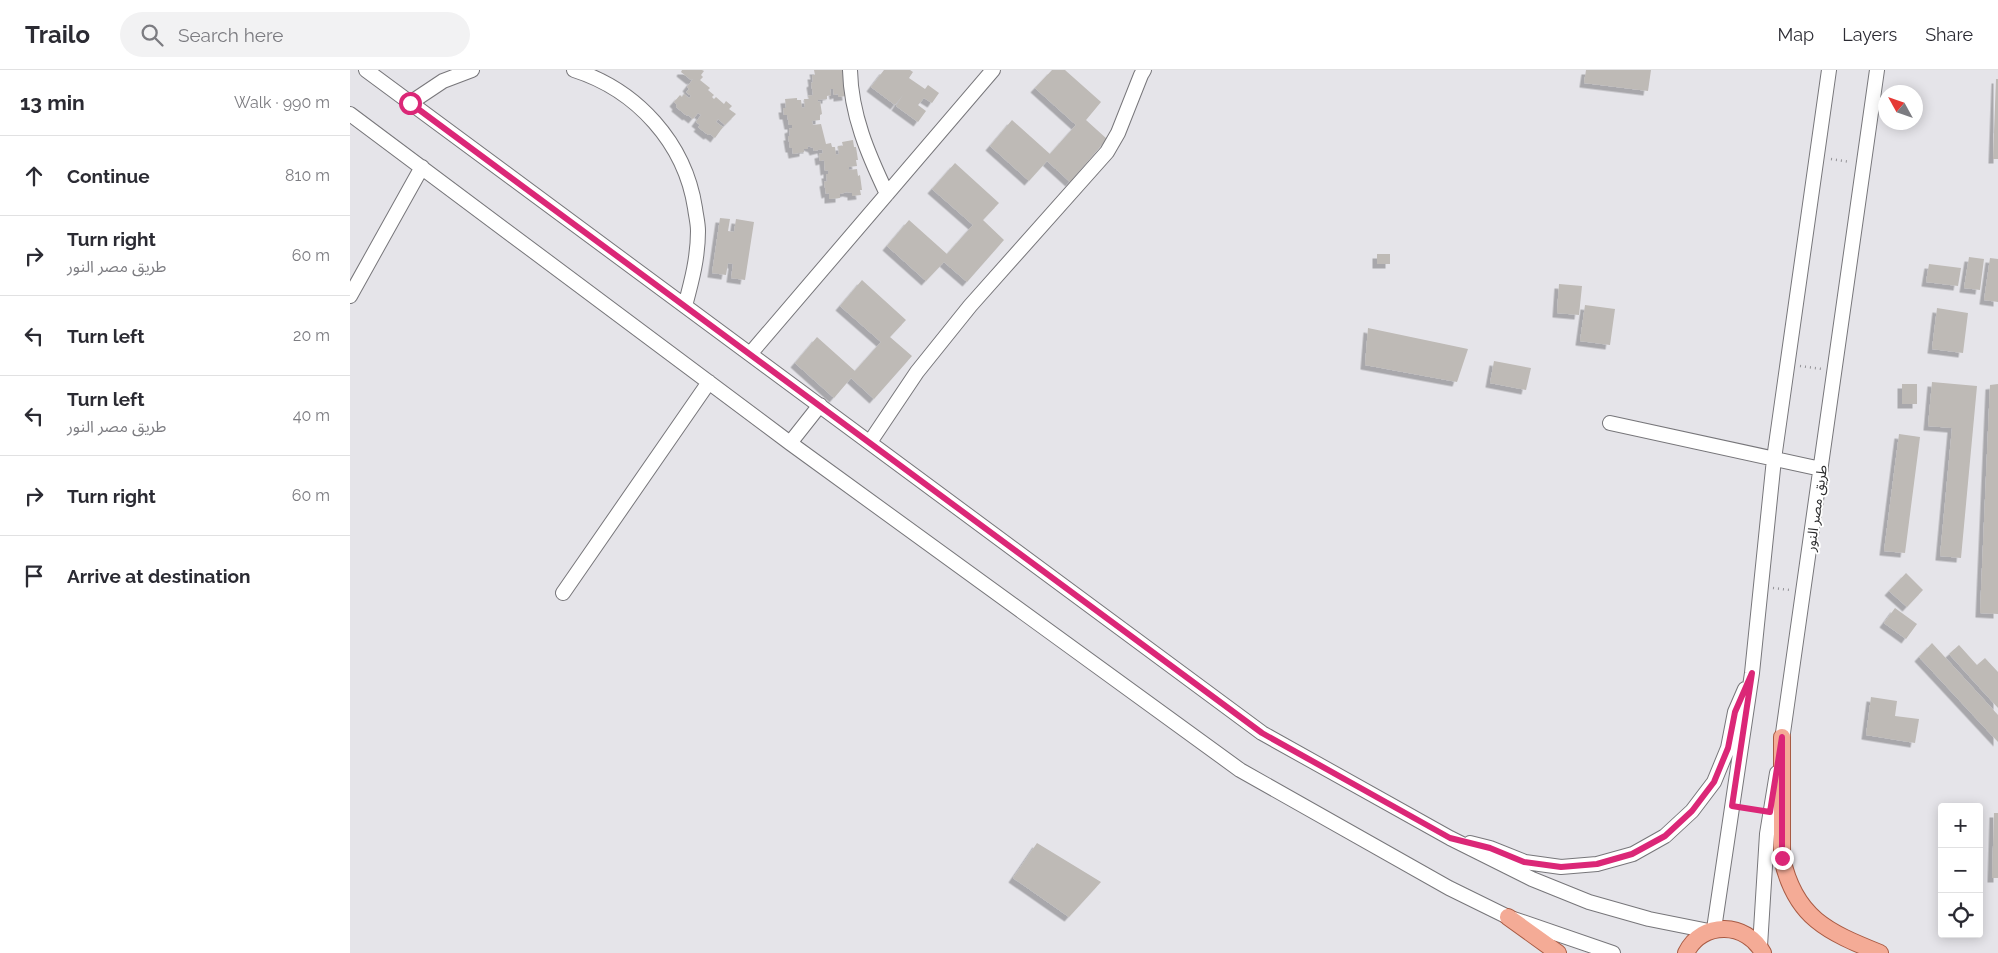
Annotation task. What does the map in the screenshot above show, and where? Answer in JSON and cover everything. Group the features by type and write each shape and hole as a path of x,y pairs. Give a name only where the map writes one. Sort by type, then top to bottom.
{"main road":[{"path":"1782,737 1782,858 1786,876 1794,894 1818,923 1834,933 1880,953"},
{"path":"1508,917 1558,953"},
{"path":"1686,953 1698,938 1712,930 1735,929 1753,939 1762,950"}],"street":[{"path":"366,70 377,75 410,103 1262,733 1450,838 1532,880 1589,902 1648,919 1712,930 1752,673 1774,460 1829,70"},
{"path":"410,103 443,81 472,70"},
{"path":"574,70 594,76 628,96 656,122 678,154 693,190 698,229 696,268 685,306"},
{"path":"850,70 850,86 863,142 887,194"},
{"path":"750,354 993,70"},
{"path":"870,442 917,372 970,306 1107,152 1118,133 1144,70"},
{"name":"طريق مصر النور","path":"1762,950 1767,834 1804,592 1877,70"},
{"path":"350,114 710,382 790,444 1240,770 1449,888 1508,917 1613,953"},
{"path":"351,289 422,167"},
{"path":"563,593 710,382"},
{"path":"790,444 820,405"},
{"path":"1610,423 1821,469"},
{"path":"1450,838 1490,848 1524,862 1561,867 1597,864 1632,854 1665,836 1692,811 1714,782 1728,748 1735,712 1752,673"}],"path":[{"path":"1817,157 1864,164"},
{"path":"1788,364 1835,371"},
{"path":"1761,586 1804,592"},
{"path":"1732,806 1770,812"}],"building":[{"path":"682,70 704,71 701,75 703,77 700,80 710,88 708,90 714,95 712,97 714,99 716,97 724,104 726,101 732,106 729,109 736,114 725,125 718,119 716,122 723,127 715,138 698,127 700,125 696,122 701,115 698,113 693,119 676,107 677,105 674,102 680,95 682,97 684,94 689,98 691,96 686,92 693,79 691,80 681,72"},
{"path":"814,70 844,70 847,96 838,97 838,94 834,95 833,89 830,89 831,95 827,96 827,99 818,100 818,102 820,101 822,114 820,115 820,120 812,121 813,125 821,124 826,144 831,143 832,147 835,147 836,155 839,154 838,146 843,146 842,142 853,140 858,160 856,160 857,166 849,167 849,170 857,169 858,176 860,175 861,195 852,196 852,193 847,192 840,194 840,198 829,199 829,193 826,194 824,182 827,181 826,174 828,174 828,170 825,171 824,160 820,161 819,154 823,153 822,149 814,151 813,148 808,146 808,149 804,149 804,152 793,154 792,148 790,148 788,136 790,136 789,129 792,128 792,125 789,125 787,115 784,115 783,108 786,108 785,99 797,98 797,100 801,100 802,108 805,107 804,99 809,99 808,96 813,95 811,83 813,82 812,75 815,75"},
{"path":"884,70 910,70 913,72 909,78 925,89 928,85 939,93 932,103 924,98 918,105 926,111 918,122 896,106 903,95 895,105 871,87"},
{"path":"1052,70 1065,70 1101,102 1086,120 1107,139 1070,182 1047,161 1029,181 990,146 1012,120 1050,154 1076,125 1035,88"},
{"path":"1586,70 1651,70 1648,91 1584,83"},
{"path":"1996,79 1998,79 1998,159 1993,159"},
{"path":"955,163 999,203 983,220 1004,240 967,282 944,262 926,281 887,246 909,220 947,254 973,225 932,189"},
{"path":"720,218 730,219 728,231 734,232 736,219 754,222 745,280 731,278 733,264 728,263 726,275 712,273"},
{"path":"1377,254 1390,254 1390,264 1377,264"},
{"path":"1969,257 1984,259 1980,290 1964,288"},
{"path":"1990,258 1998,259 1998,302 1984,300"},
{"path":"1929,264 1961,268 1958,286 1926,282"},
{"path":"862,280 906,320 890,337 912,356 874,399 851,378 834,398 795,363 817,337 855,371 881,342 840,306"},
{"path":"1559,284 1582,286 1579,315 1557,313"},
{"path":"1585,305 1615,309 1610,345 1580,341"},
{"path":"1937,308 1968,313 1963,353 1932,349"},
{"path":"1368,328 1468,349 1457,382 1365,365"},
{"path":"1494,361 1531,368 1526,390 1490,383"},
{"path":"1932,382 1977,386 1961,558 1940,556 1952,428 1928,426"},
{"path":"1902,384 1917,384 1917,404 1902,404"},
{"path":"1998,384 1998,614 1980,613 1990,385"},
{"path":"1899,434 1920,437 1905,553 1884,551"},
{"path":"1906,573 1923,590 1907,607 1889,591"},
{"path":"1895,608 1917,624 1906,639 1884,623"},
{"path":"1932,643 1998,715 1998,742 1919,657"},
{"path":"1959,645 1977,665 1985,658 1998,672 1998,708 1949,654"},
{"path":"1871,697 1897,701 1895,716 1919,719 1915,743 1866,735"},
{"path":"1994,813 1998,813 1998,878 1992,878"},
{"path":"1037,843 1101,882 1069,917 1013,878"}],"route":[{"path":"410,103 1262,733 1450,838 1490,848 1524,862 1561,867 1597,864 1632,854 1665,836 1692,811 1714,782 1728,748 1735,712 1752,673 1732,806 1770,812 1782,737 1782,858"}]}
